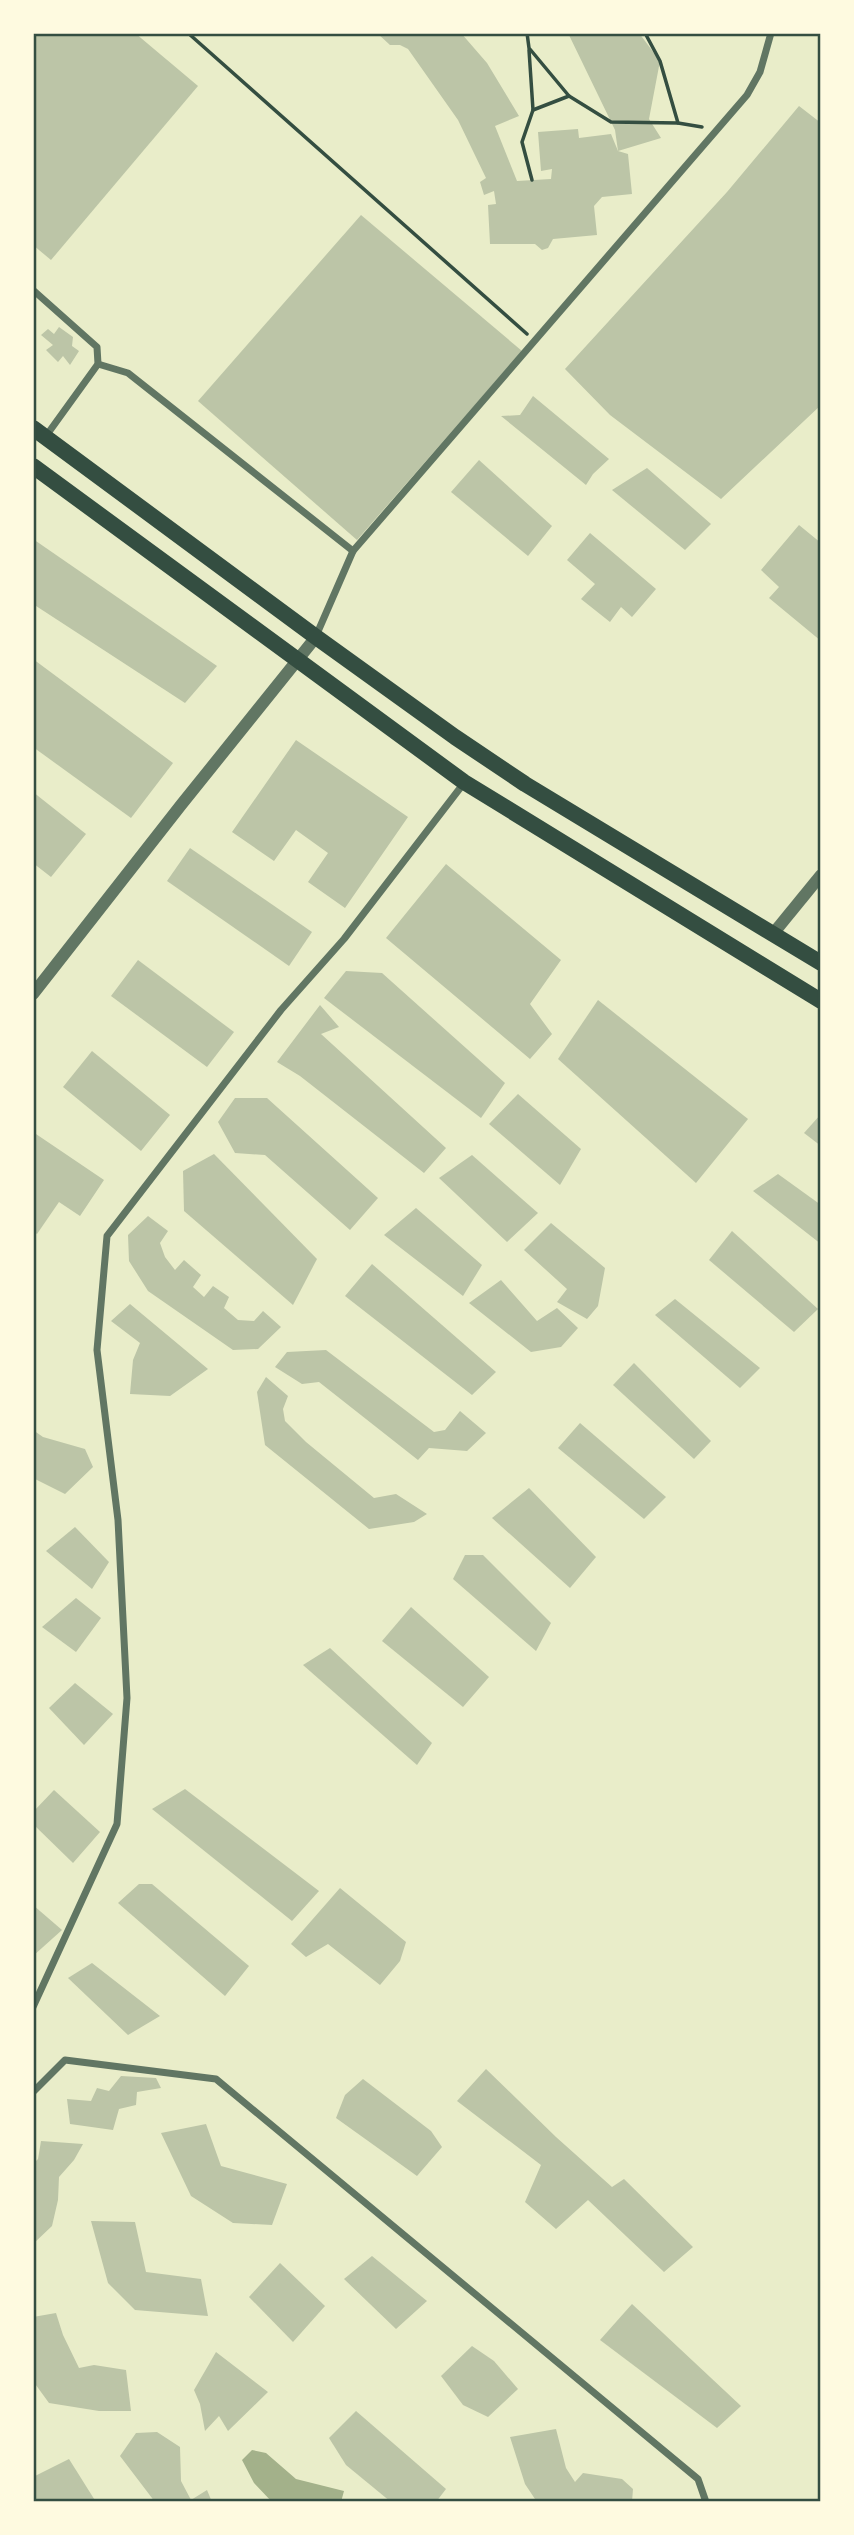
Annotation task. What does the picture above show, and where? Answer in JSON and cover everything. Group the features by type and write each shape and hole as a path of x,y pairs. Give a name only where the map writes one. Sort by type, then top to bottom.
{"main road":[{"path":"39,432 316,637 525,783 821,963"},
{"path":"33,466 464,782 821,1001"}],"street":[{"path":"33,994 181,805 299,661 316,637 354,551 747,94 760,72 771,33"},
{"path":"33,290 97,347 98,365 39,432"},
{"path":"98,365 128,373 354,551"},
{"path":"33,2007 117,1824 127,1698 118,1520 97,1350 107,1236 281,1010 344,939 464,782"},
{"path":"772,934 821,876"},
{"path":"33,2092 65,2060 216,2079 698,2479 706,2502"}],"path":[{"path":"188,33 534,341"},
{"path":"527,33 533,110 522,142 531,180"},
{"path":"645,33 660,61 678,123"},
{"path":"529,48 569,96 611,122 678,123 715,130"},
{"path":"533,110 569,96"}],"shaded area":[{"path":"252,2450 266,2453 296,2479 344,2491 341,2502 272,2502 254,2483 242,2460"}],"building":[{"path":"33,33 135,33 198,86 51,260 33,245"},
{"path":"377,33 461,33 487,63 519,116 495,126 517,181 551,179 552,169 541,171 538,132 578,129 579,138 611,134 618,151 628,154 632,194 602,197 594,206 597,235 553,239 548,248 542,250 535,244 490,244 488,205 496,204 494,191 484,195 480,182 486,178 458,120 408,49 400,45 390,45"},
{"path":"568,33 639,33 660,61 649,119 661,138 618,151 615,130"},
{"path":"799,106 821,123 821,405 721,499 610,415 565,369 727,192"},
{"path":"361,215 522,351 357,540 198,401"},
{"path":"59,327 73,337 72,346 79,351 70,365 63,356 58,362 46,350 53,345 41,335 48,329 54,334"},
{"path":"533,396 609,459 586,485 501,416 520,415"},
{"path":"479,460 552,526 528,556 451,492"},
{"path":"647,468 711,524 685,550 612,490"},
{"path":"799,525 821,543 821,641 769,598 779,587 761,570"},
{"path":"590,533 656,589 632,617 621,607 610,622 581,599 595,584 567,560"},
{"path":"33,539 217,666 185,703 33,604"},
{"path":"33,659 173,763 131,818 33,747"},
{"path":"296,740 408,817 345,908 308,882 328,853 296,830 274,861 232,832"},
{"path":"33,792 86,834 51,877 33,863"},
{"path":"190,848 312,932 289,966 167,881"},
{"path":"446,864 561,960 530,1004 552,1034 530,1059 386,938"},
{"path":"138,960 234,1032 207,1067 111,996"},
{"path":"346,971 382,973 505,1083 481,1118 324,998"},
{"path":"598,1000 748,1119 696,1183 558,1059"},
{"path":"320,1005 339,1027 321,1034 446,1148 424,1173 300,1076 277,1062"},
{"path":"92,1051 170,1115 141,1151 63,1087"},
{"path":"518,1094 581,1149 560,1185 489,1124"},
{"path":"235,1098 267,1098 378,1198 350,1230 265,1155 235,1153 218,1122"},
{"path":"821,1114 821,1146 804,1133"},
{"path":"33,1132 104,1180 80,1216 59,1202 37,1234 33,1231"},
{"path":"214,1154 317,1259 293,1305 184,1211 183,1171"},
{"path":"472,1155 538,1213 507,1242 439,1178"},
{"path":"778,1174 821,1205 821,1244 753,1191"},
{"path":"416,1208 482,1265 463,1296 384,1235"},
{"path":"148,1216 168,1231 160,1243 165,1257 175,1270 184,1260 201,1275 193,1287 204,1297 213,1286 229,1297 224,1308 238,1320 254,1321 263,1311 281,1327 258,1349 233,1350 148,1291 129,1261 128,1235"},
{"path":"551,1223 605,1268 598,1306 587,1319 557,1302 567,1289 524,1250"},
{"path":"732,1231 818,1309 794,1332 709,1260"},
{"path":"372,1264 496,1372 472,1395 345,1296"},
{"path":"501,1280 537,1321 557,1308 578,1328 561,1347 531,1352 469,1303"},
{"path":"675,1299 760,1368 740,1388 655,1315"},
{"path":"130,1304 208,1369 170,1396 130,1394 133,1360 140,1343 111,1321"},
{"path":"326,1350 434,1432 445,1430 460,1411 486,1433 467,1451 429,1448 418,1460 319,1382 302,1384 275,1367 287,1352"},
{"path":"634,1363 711,1441 694,1459 613,1385"},
{"path":"266,1377 288,1396 283,1409 285,1421 306,1442 374,1498 396,1494 427,1514 414,1522 369,1529 265,1445 257,1392"},
{"path":"580,1423 666,1497 644,1519 558,1448"},
{"path":"33,1430 43,1437 85,1449 93,1467 65,1494 33,1478"},
{"path":"529,1488 596,1557 570,1588 492,1518"},
{"path":"75,1527 109,1562 92,1589 46,1551"},
{"path":"465,1555 483,1555 551,1623 536,1651 453,1579"},
{"path":"76,1598 101,1618 76,1652 42,1627"},
{"path":"411,1607 489,1677 463,1707 382,1641"},
{"path":"330,1648 432,1743 417,1765 303,1665"},
{"path":"75,1683 113,1714 84,1745 49,1708"},
{"path":"185,1789 319,1891 292,1921 152,1809"},
{"path":"54,1790 100,1832 73,1863 33,1824 33,1812"},
{"path":"139,1884 152,1884 249,1966 225,1996 118,1903"},
{"path":"340,1888 406,1942 400,1961 380,1985 328,1944 306,1957 291,1944"},
{"path":"33,1905 62,1930 33,1956"},
{"path":"92,1963 160,2016 128,2035 68,1978"},
{"path":"486,2069 612,2187 624,2179 693,2247 664,2272 588,2200 556,2229 525,2202 541,2165 457,2101"},
{"path":"121,2076 156,2078 161,2088 137,2092 136,2105 119,2109 113,2130 70,2124 67,2099 91,2101 97,2088 109,2091"},
{"path":"363,2079 431,2131 442,2147 417,2176 336,2118 345,2095"},
{"path":"206,2124 221,2166 287,2184 272,2225 233,2223 191,2196 161,2133"},
{"path":"41,2141 83,2144 74,2160 59,2177 58,2200 52,2226 33,2244 33,2164 38,2159"},
{"path":"91,2221 135,2222 146,2272 201,2279 208,2316 135,2310 108,2283"},
{"path":"372,2256 427,2301 396,2329 344,2279"},
{"path":"280,2263 325,2306 293,2342 249,2297"},
{"path":"632,2304 741,2406 717,2428 600,2340"},
{"path":"56,2313 79,2368 94,2365 126,2370 131,2411 99,2411 49,2403 33,2381 33,2317"},
{"path":"472,2346 494,2361 518,2389 488,2417 463,2405 441,2376"},
{"path":"216,2352 268,2392 228,2431 219,2416 205,2431 200,2404 194,2390"},
{"path":"356,2411 446,2489 436,2502 391,2502 346,2465 329,2438"},
{"path":"556,2429 566,2468 575,2482 583,2473 622,2479 633,2489 632,2502 537,2502 525,2484 510,2437"},
{"path":"157,2432 180,2447 181,2481 191,2500 207,2490 212,2502 155,2502 120,2456 136,2433"},
{"path":"69,2459 96,2502 37,2502 33,2496 33,2477"}]}
